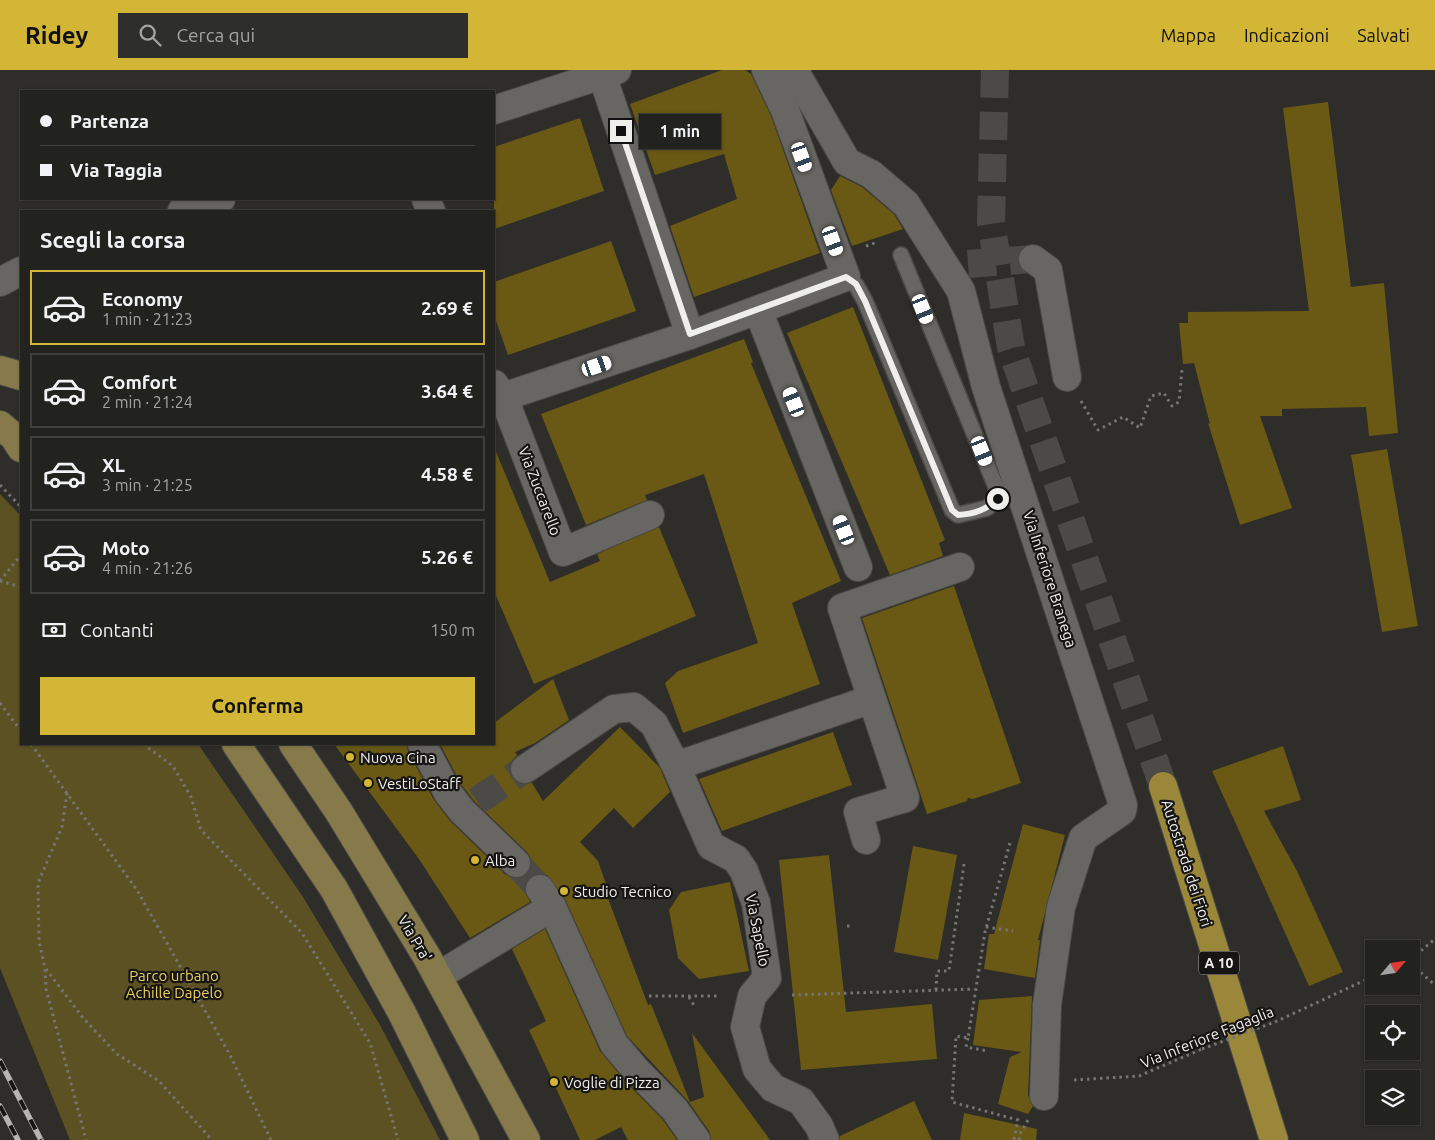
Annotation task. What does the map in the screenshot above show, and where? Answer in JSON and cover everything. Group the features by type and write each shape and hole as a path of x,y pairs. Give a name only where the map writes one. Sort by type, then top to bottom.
{"highway":[{"name":"Autostrada dei Fiori","path":"1163,786 1274,1140"}],"main road":[{"path":"0,370 20,376"},
{"path":"0,425 14,437 20,446"},
{"path":"237,745 334,889 402,1013 465,1140"},
{"name":"Via Pra'","path":"294,745 339,812 438,976 526,1140"}],"street":[{"path":"766,70 785,110 846,277"},
{"name":"Via Inferiore Branega","path":"794,70 847,162 871,174 906,204 961,291 986,387 1123,805 1122,811 1083,838 1061,907 1046,1005 1044,1096"},
{"path":"495,110 610,73 690,334"},
{"path":"871,174 894,176 916,199 948,252 968,264"},
{"path":"185,210 218,200"},
{"path":"1034,259 1048,270 1067,377"},
{"path":"0,282 20,272"},
{"name":"Via Zuccarello","path":"650,515 563,552 497,394 690,334 846,277"},
{"path":"758,310 858,567"},
{"path":"866,840 858,812 905,798 842,608 960,568"},
{"path":"676,766 872,699"},
{"name":"Via Sapello","path":"524,769 614,709 634,707 654,724 676,766 711,846 736,859 744,871 756,903 767,978 752,996 746,1027 757,1069 773,1088 801,1101 819,1126 825,1140"},
{"path":"423,745 448,793 469,806 516,863"},
{"path":"438,976 546,898 614,1044 675,1110 696,1140"}],"lane":[{"path":"846,277 856,284 865,301 952,510 958,515 987,508 998,499 996,487 901,255"}],"path":[{"path":"1067,377 1098,430 1124,417 1140,428 1151,396 1164,393 1172,406 1179,402 1182,370"},
{"path":"0,485 20,506"},
{"path":"20,556 0,581 20,587"},
{"path":"0,703 20,730"},
{"path":"32,745 137,890 230,1055 271,1140"},
{"path":"144,745 173,766 191,797 201,830 302,933 370,1043 398,1140"},
{"path":"67,793 62,827 38,883 39,940 45,969 46,990 86,1140"},
{"path":"988,1051 966,1047 986,927 1010,842"},
{"path":"936,990 937,971 949,971 964,864"},
{"path":"847,926 852,926"},
{"path":"986,927 1013,932"},
{"path":"1420,952 1435,939"},
{"path":"45,969 83,1018 117,1054 160,1081 212,1140"},
{"path":"1420,972 1435,985"},
{"name":"Via Inferiore Fagaglia","path":"1044,1096 1070,1080 1139,1076 1202,1049 1275,1022 1365,980"},
{"path":"649,996 752,996 974,990"},
{"path":"689,997 695,1007"},
{"path":"968,1038 956,1036 952,1102 1018,1120 1014,1140"}],"green space":[{"name":"Parco urbano Achille Dapelo","path":"0,494 20,515 20,745 199,745 303,897 380,1025 440,1140 70,1140 0,968"}],"building":[{"path":"722,70 745,70 751,74 771,116 820,253 694,297 670,226 737,199 724,154 655,175 630,104"},
{"path":"1328,102 1351,287 1384,283 1398,433 1369,436 1366,407 1282,409 1282,416 1260,416 1292,508 1240,525 1208,423 1210,424 1194,363 1183,364 1179,323 1188,323 1188,312 1309,311 1283,108"},
{"path":"580,118 604,191 495,229 495,147"},
{"path":"840,176 862,187 894,214 903,229 852,246 831,190"},
{"path":"611,241 636,311 508,355 495,318 495,282"},
{"path":"853,307 945,540 939,543 943,556 890,575 787,333"},
{"path":"744,339 753,362 751,363 841,581 792,603 820,684 683,733 665,683 678,671 758,643 704,474 645,495 647,500 586,525 541,414"},
{"path":"495,449 550,582 600,561 597,554 659,527 696,616 534,684 495,593"},
{"path":"1387,449 1418,626 1382,632 1351,455"},
{"path":"954,586 1021,783 973,799 968,798 967,801 927,814 862,618"},
{"path":"553,679 569,720 535,743 515,752 517,755 511,762 509,770 512,777 519,783 532,783 543,801 620,727 660,768 670,792 633,828 614,808 580,842 598,861 606,884 603,885 648,1005 651,1004 690,1102 704,1097 692,1033 770,1140 711,1140 709,1131 688,1101 627,1036 566,901 547,875 531,876 526,882 524,890 530,902 470,938 419,859 335,745 406,745 434,800 450,821 505,874 513,878 521,878 528,873 531,866 531,859 527,852 474,801 461,784 441,745 495,745 495,722"},
{"path":"833,732 852,785 722,831 699,779"},
{"path":"1283,746 1301,800 1264,811 1297,871 1343,972 1309,986 1212,771"},
{"path":"1023,824 1065,835 1038,940 1040,940 1035,978 984,969 989,934 994,934"},
{"path":"913,846 957,855 938,960 894,952"},
{"path":"829,855 846,1012 932,1004 937,1059 801,1070 779,860"},
{"path":"730,882 749,971 699,979 678,958 669,910 681,892"},
{"path":"545,929 600,1051 625,1081 663,1120 677,1140 628,1140 621,1127 595,1140 580,1140 529,1030 546,1021 512,949"},
{"path":"1032,996 1028,1095 1033,1106 1028,1114 998,1104 1010,1057 1022,1052 973,1045 979,1000"},
{"path":"914,1101 932,1140 840,1140 840,1136"},
{"path":"964,1113 1037,1129 1036,1140 960,1140"}],"tunnel":[{"path":"995,70 991,222 1011,348 1163,786"},
{"path":"968,264 1033,259"},
{"path":"477,801 525,769"},
{"path":"516,863 540,889"}],"railway":[{"path":"0,1061 41,1140"},
{"path":"0,1106 18,1140"}],"place":[{"name":"Nuova Cina","path":"350,757"},
{"name":"VestiLoStaff","path":"368,783"},
{"name":"Alba","path":"475,860"},
{"name":"Studio Tecnico","path":"564,891"},
{"name":"Voglie di Pizza","path":"554,1082"}],"route":[{"path":"621,131 690,334 846,277 856,284 865,301 952,510 958,515 969,514 987,508 998,499"}]}
